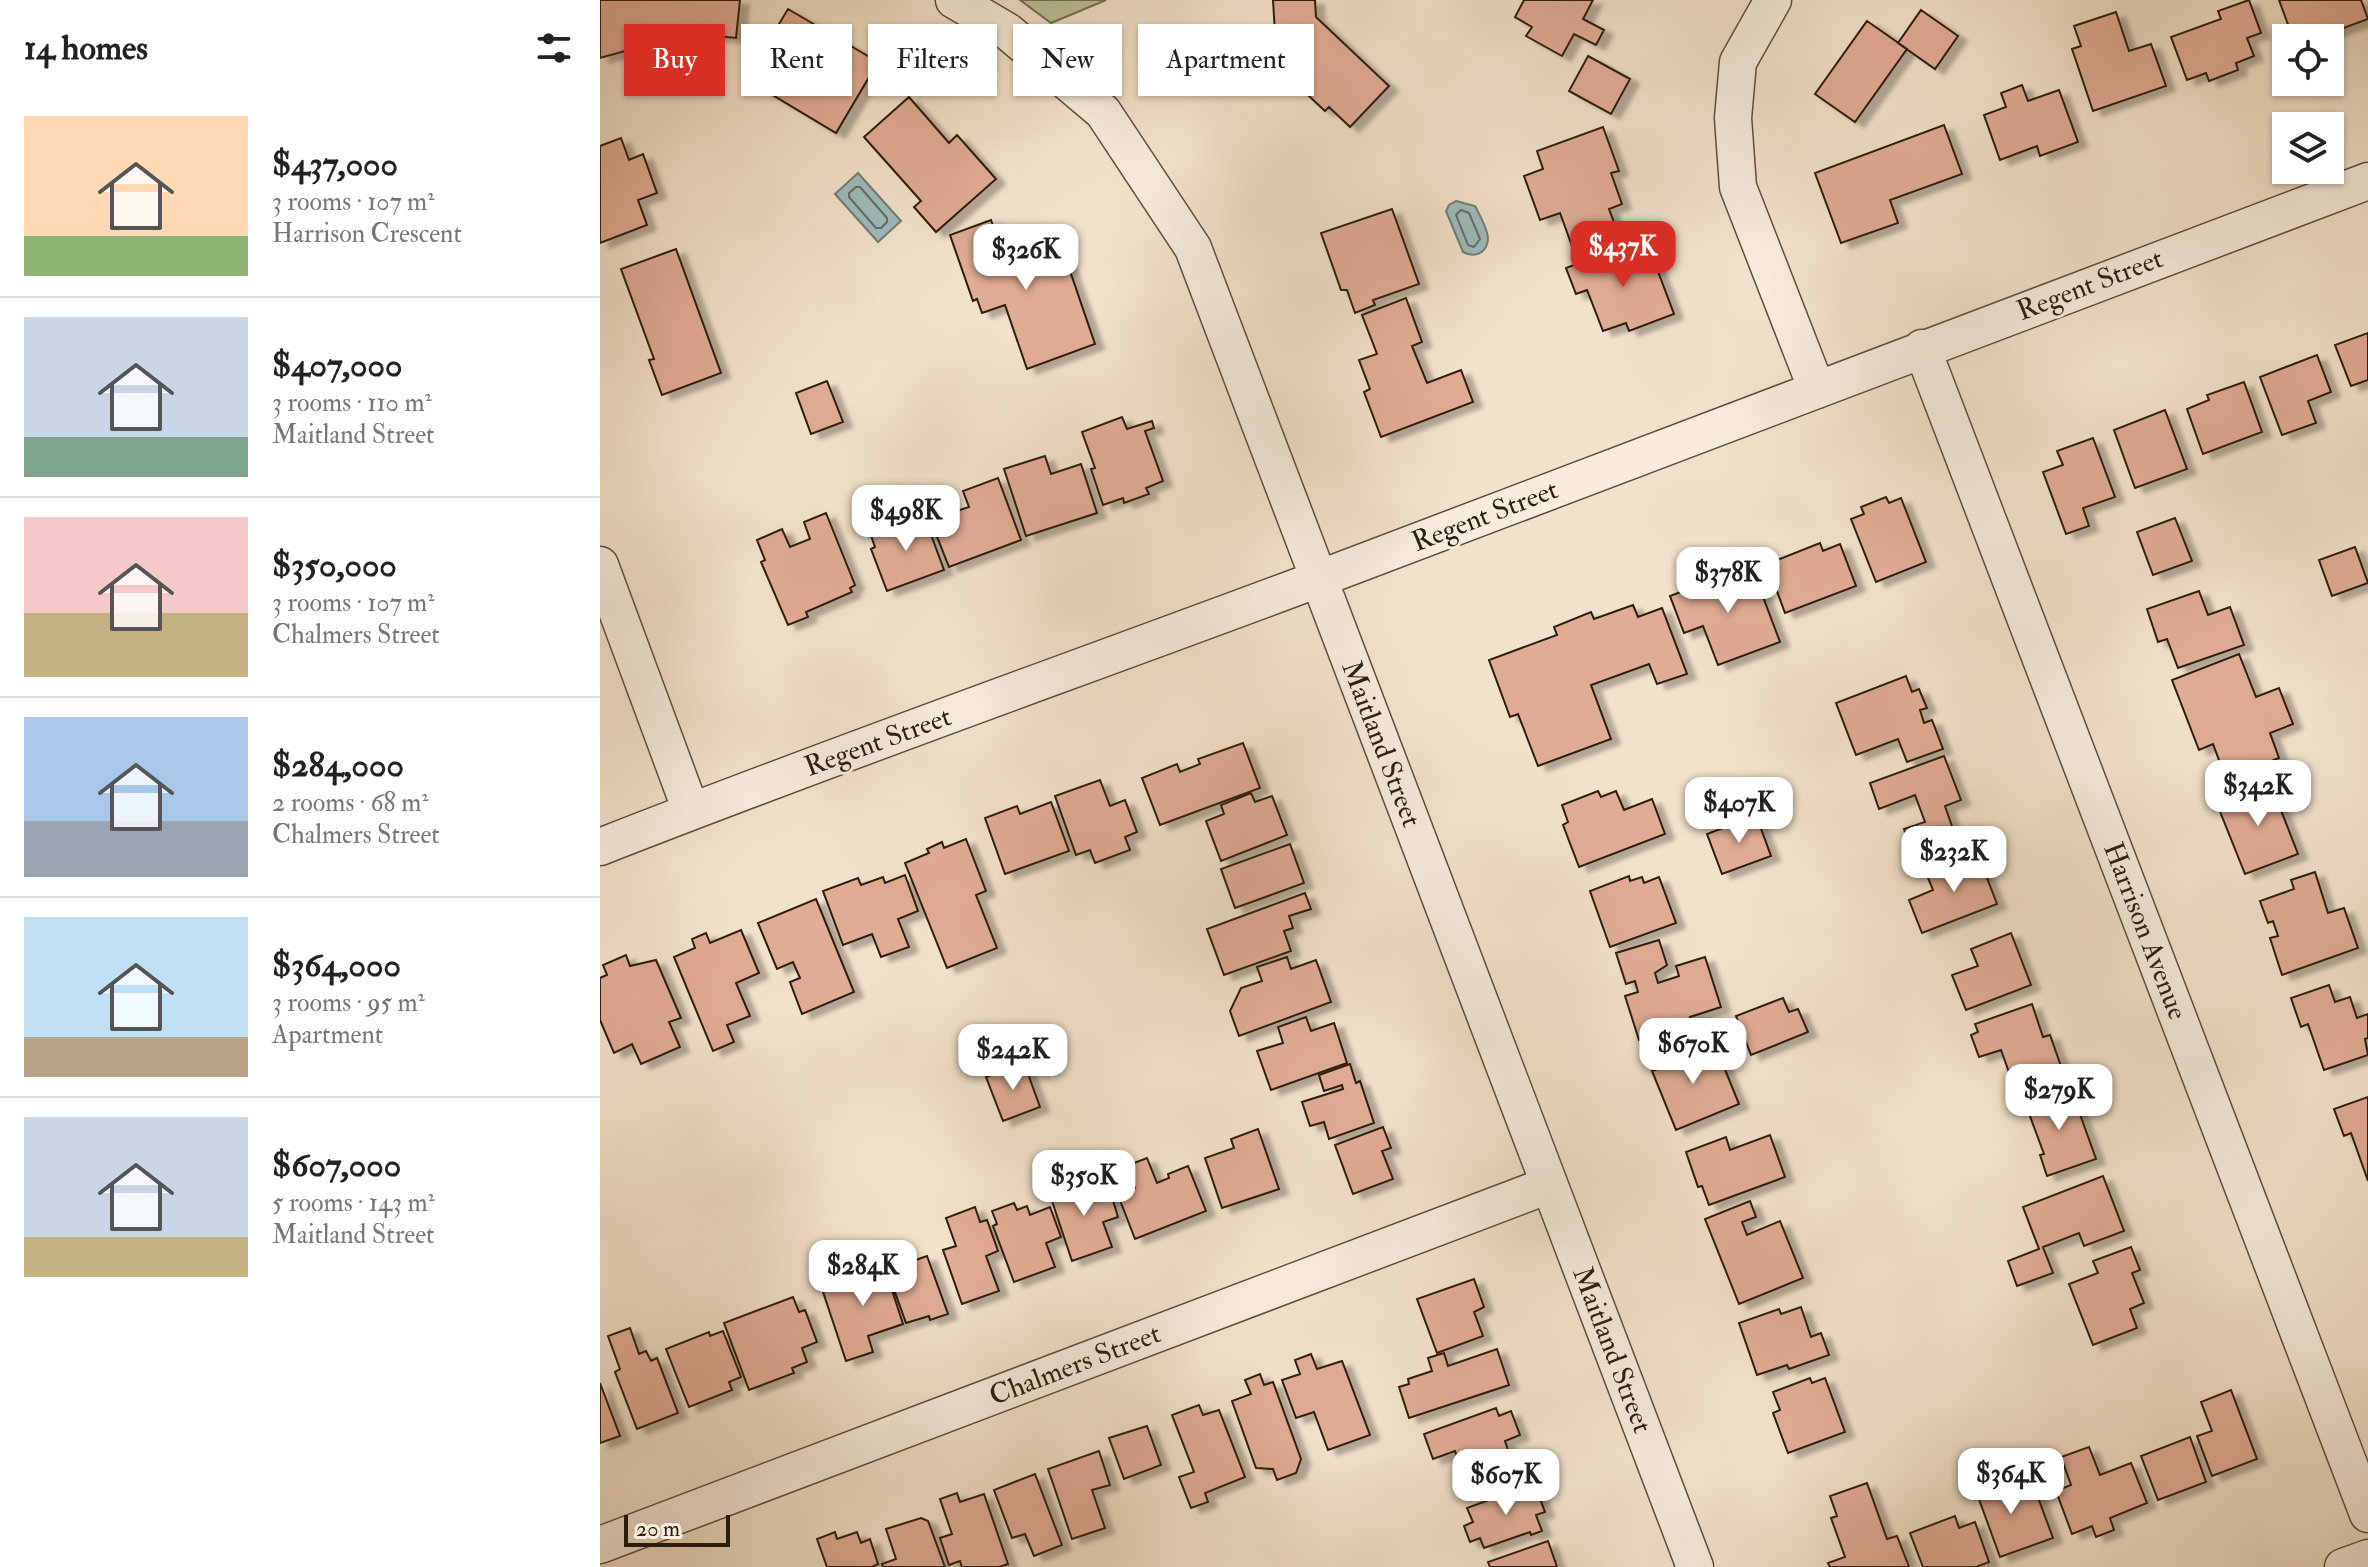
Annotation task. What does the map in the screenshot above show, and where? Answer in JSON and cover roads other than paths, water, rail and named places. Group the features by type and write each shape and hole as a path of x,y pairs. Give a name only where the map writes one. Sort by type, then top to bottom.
{"street":[{"name":"Maitland Street","path":"954,0 1007,31 1103,112 1193,248 1695,1567"},
{"path":"1773,0 1738,62 1733,118 1738,187 1817,390"},
{"name":"Regent Street","path":"600,847 2368,181"},
{"name":"Harrison Avenue","path":"1922,348 2368,1514"},
{"path":"600,565 691,811"},
{"name":"Chalmers Street","path":"600,1545 1549,1185"},
{"path":"2343,1567 2368,1558"}],"water":[{"path":"858,173 901,221 878,242 835,194"},
{"path":"1456,201 1475,206 1487,231 1487,244 1479,253 1471,255 1463,252 1446,211"}]}
